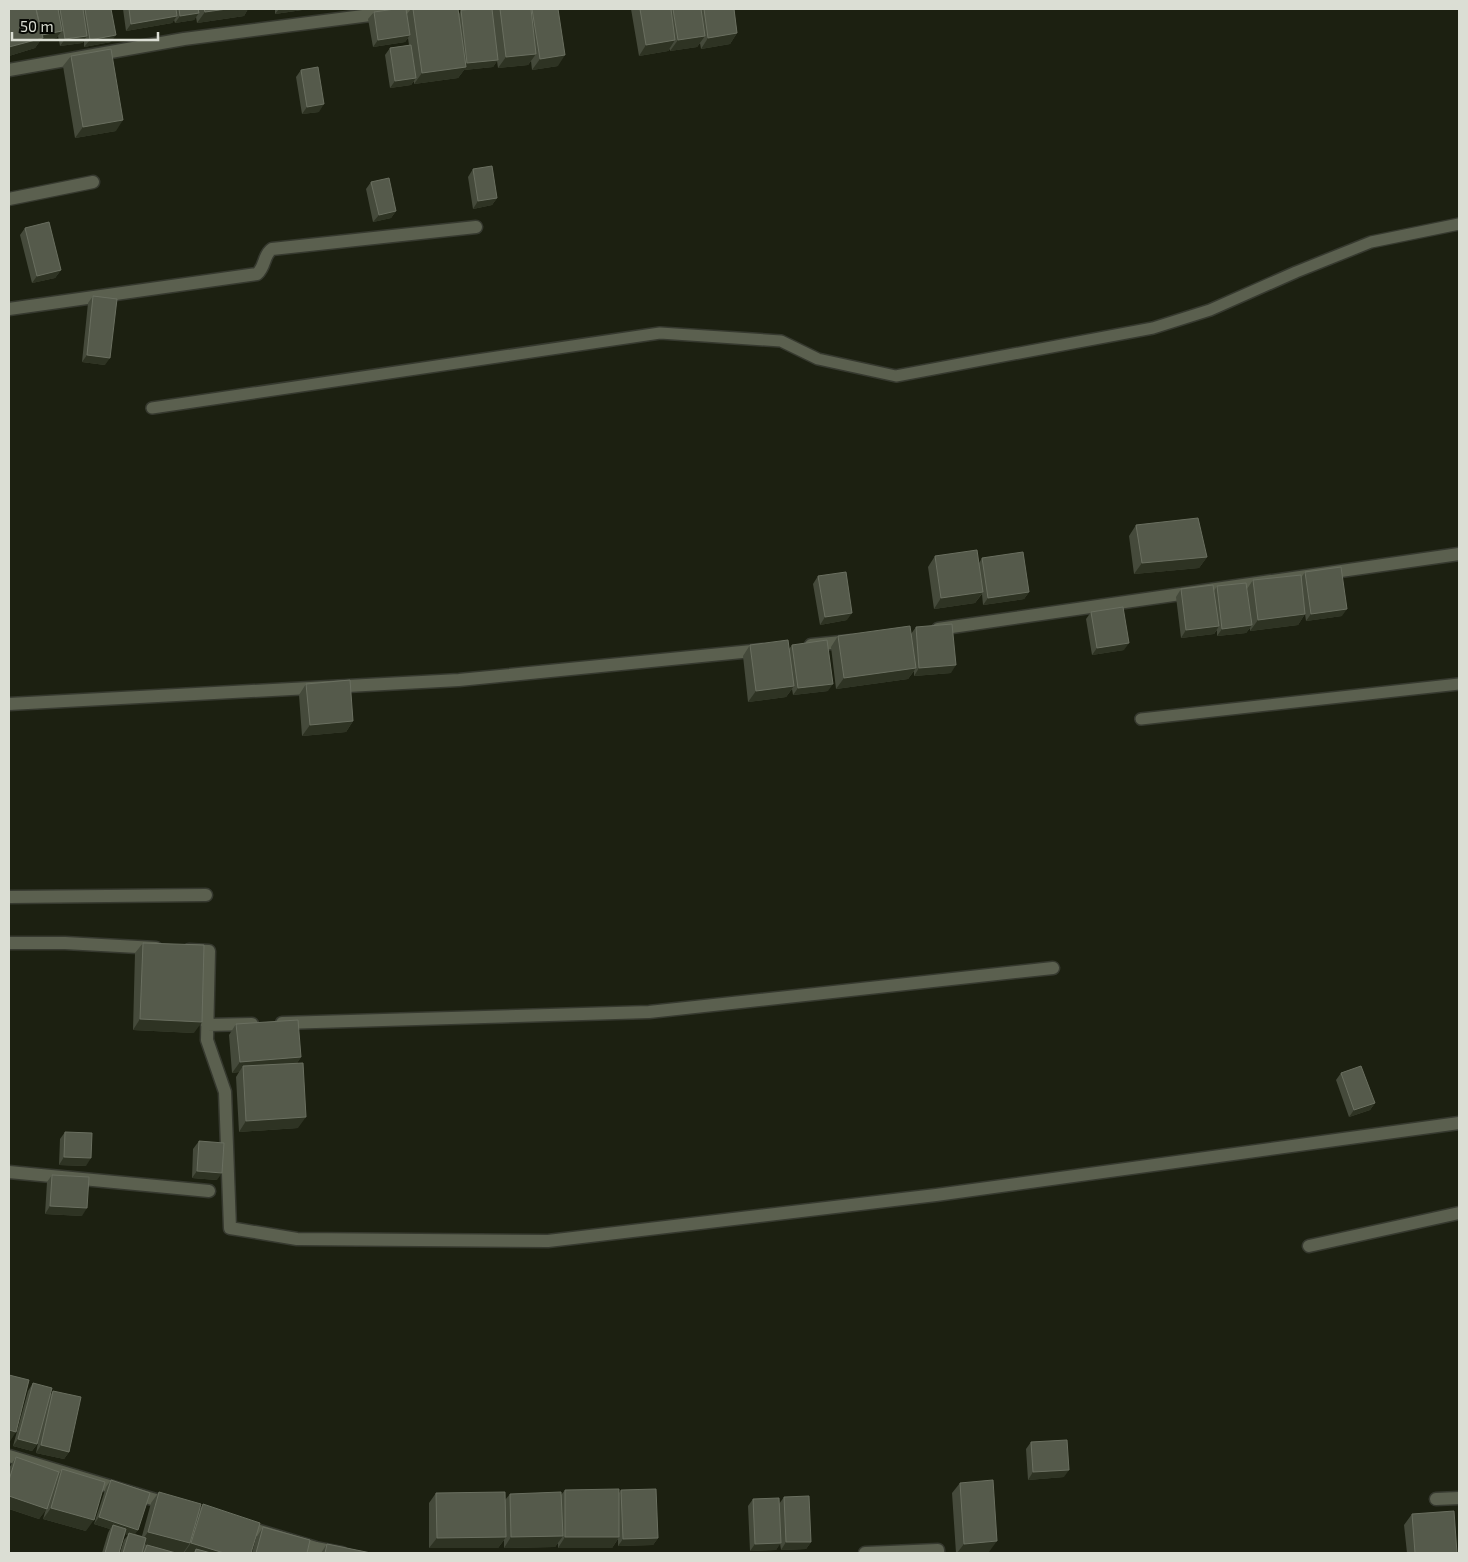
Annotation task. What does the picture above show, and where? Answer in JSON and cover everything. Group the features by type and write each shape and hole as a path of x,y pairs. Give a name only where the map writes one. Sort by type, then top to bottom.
{"street":[{"path":"9,70 184,39 418,9"},
{"path":"9,198 93,182"},
{"path":"9,309 258,274 263,268 266,255 272,249 476,227"},
{"path":"930,630 1459,554"},
{"path":"802,646 861,640"},
{"path":"9,704 459,680 773,648"},
{"path":"9,897 206,895"},
{"path":"9,944 65,943 210,951 207,1040 225,1092 230,1228 297,1239 548,1241 936,1195 1459,1123"},
{"path":"207,1025 648,1012 1053,968"},
{"path":"9,1172 209,1191"},
{"path":"1309,1246 1459,1213"},
{"path":"9,1456 186,1509"},
{"path":"1436,1499 1459,1498"},
{"path":"232,1523 315,1551 342,1553"},
{"path":"865,1553 938,1550 938,1553"}],"lane":[{"path":"152,408 660,333 781,342 818,359 896,376 1153,328 1210,310 1296,272 1371,242 1459,224"},
{"path":"1141,719 1459,684"}],"building":[{"path":"9,9 36,9 43,38 9,47"},
{"path":"36,9 58,9 62,31 42,35"},
{"path":"60,9 83,9 87,36 65,39"},
{"path":"85,9 111,9 116,35 90,40"},
{"path":"129,9 176,9 177,16 131,24"},
{"path":"179,9 198,9 199,13 180,16"},
{"path":"204,9 227,9 205,12"},
{"path":"406,9 410,35 378,40 374,12"},
{"path":"413,9 458,9 466,67 422,73"},
{"path":"492,9 498,60 467,63 461,10"},
{"path":"500,9 531,9 536,54 506,57"},
{"path":"532,9 558,9 565,55 540,59"},
{"path":"640,9 671,9 675,40 646,45"},
{"path":"673,9 701,9 705,36 678,40"},
{"path":"704,9 734,9 737,33 708,38"},
{"path":"411,45 416,78 395,81 390,48"},
{"path":"111,49 123,120 83,127 71,56"},
{"path":"318,67 324,104 307,107 301,70"},
{"path":"492,166 497,198 478,201 473,169"},
{"path":"389,178 396,211 379,215 371,182"},
{"path":"49,222 61,270 37,276 25,228"},
{"path":"93,296 117,299 110,358 87,355"},
{"path":"1198,518 1207,557 1142,563 1136,525"},
{"path":"977,550 983,592 941,598 935,556"},
{"path":"1023,552 1029,592 988,598 982,558"},
{"path":"1341,567 1347,609 1311,614 1305,572"},
{"path":"846,572 852,613 825,617 818,576"},
{"path":"1301,575 1305,614 1258,620 1253,580"},
{"path":"1246,583 1252,625 1222,629 1217,586"},
{"path":"1213,585 1219,626 1186,630 1181,589"},
{"path":"1123,607 1129,643 1097,648 1091,612"},
{"path":"952,624 956,665 919,668 916,627"},
{"path":"910,626 916,668 844,678 838,636"},
{"path":"788,640 794,686 756,691 750,645"},
{"path":"827,640 833,684 798,688 792,645"},
{"path":"350,680 353,721 310,725 306,684"},
{"path":"143,943 204,945 202,1022 140,1019"},
{"path":"298,1020 301,1057 240,1062 236,1024"},
{"path":"303,1063 306,1117 246,1121 243,1066"},
{"path":"1361,1066 1375,1103 1354,1110 1341,1073"},
{"path":"65,1132 92,1133 91,1158 64,1157"},
{"path":"199,1141 224,1143 222,1173 197,1171"},
{"path":"52,1175 89,1177 87,1208 50,1206"},
{"path":"9,1375 29,1380 16,1432 9,1430"},
{"path":"33,1383 52,1388 37,1444 18,1439"},
{"path":"53,1391 81,1397 69,1452 41,1445"},
{"path":"1067,1440 1069,1470 1033,1472 1031,1442"},
{"path":"16,1457 59,1472 47,1509 9,1496 9,1480"},
{"path":"62,1469 105,1482 94,1520 51,1508"},
{"path":"111,1480 150,1493 138,1530 99,1517"},
{"path":"993,1480 997,1541 964,1544 960,1483"},
{"path":"619,1489 619,1537 565,1537 565,1490"},
{"path":"656,1489 658,1538 623,1539 621,1490"},
{"path":"159,1492 201,1504 190,1543 148,1532"},
{"path":"505,1492 506,1537 437,1538 436,1493"},
{"path":"561,1492 563,1536 511,1537 510,1494"},
{"path":"809,1496 811,1542 786,1542 784,1497"},
{"path":"779,1498 781,1543 755,1544 753,1499"},
{"path":"203,1504 260,1523 251,1553 224,1553 191,1543"},
{"path":"1454,1511 1457,1553 1415,1553 1412,1514"},
{"path":"113,1525 126,1529 119,1553 105,1553"},
{"path":"263,1527 310,1540 307,1553 256,1553"},
{"path":"129,1533 146,1538 142,1553 123,1553"},
{"path":"327,1544 371,1553 325,1553"},
{"path":"147,1545 176,1553 144,1553"},
{"path":"196,1549 211,1553 195,1553"}]}
